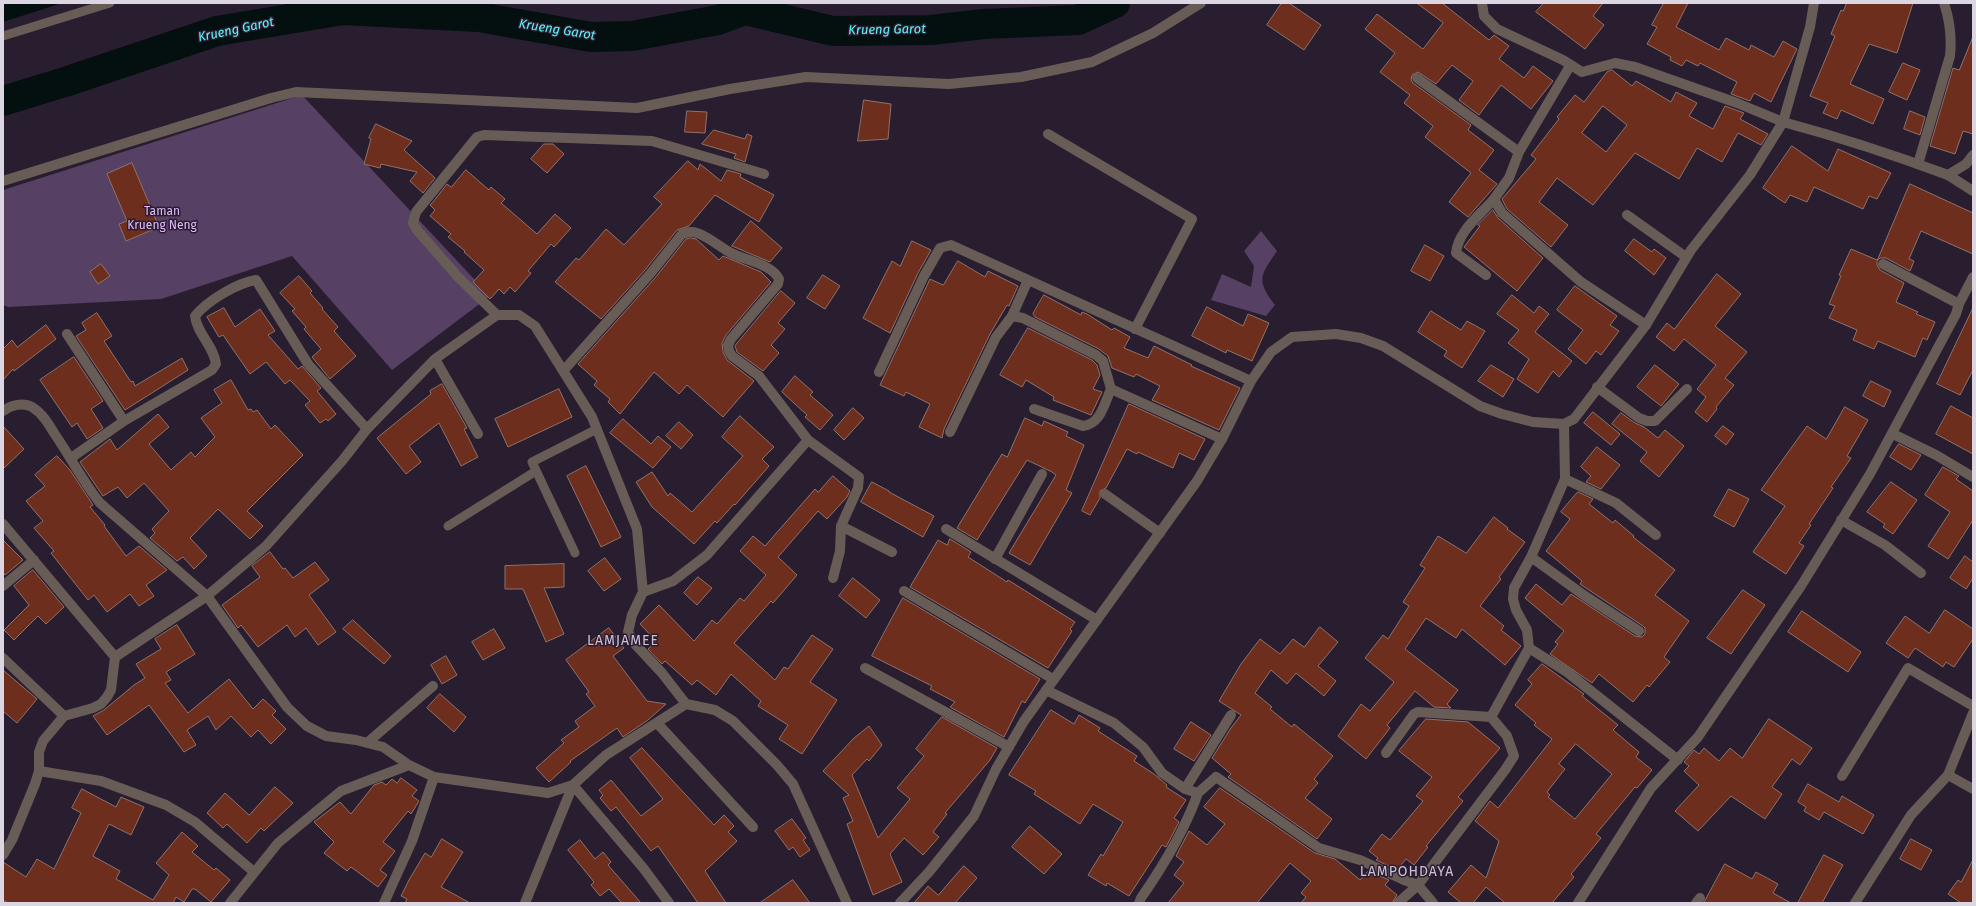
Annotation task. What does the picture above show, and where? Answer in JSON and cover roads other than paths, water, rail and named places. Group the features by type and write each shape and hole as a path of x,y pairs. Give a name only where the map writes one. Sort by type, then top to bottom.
{"street":[{"path":"3,181 296,92 637,108 730,89 806,77 949,84 1021,76 1092,62 1153,33 1201,3"},
{"path":"1482,3 1484,16 1496,29 1563,60 1570,66 1582,72 1615,63 1635,67 1737,103 1783,122 1830,134 1948,175 1973,191"},
{"path":"900,903 929,872 974,816 996,769 1009,747 1053,680 1197,481 1222,439 1251,381 1271,352 1292,337 1336,334 1361,338 1383,346 1488,408 1533,422 1564,424 1574,418 1646,325 1686,257 1750,175 1783,122 1814,3"},
{"path":"1918,164 1950,56 1952,39 1949,18 1944,3"},
{"path":"1486,275 1456,253 1457,242 1473,221 1494,199 1509,178 1519,152 1570,66"},
{"path":"1417,78 1519,152"},
{"path":"1048,134 1192,219 1135,329"},
{"path":"497,315 458,277 417,230 413,223 416,212 477,137 484,135 652,141 764,174"},
{"path":"1948,175 1966,164 1973,155"},
{"path":"1494,199 1502,214 1581,282 1646,325"},
{"path":"1626,215 1686,257"},
{"path":"564,370 650,274 682,234 688,232 697,233 732,254 752,260 777,274 779,279 778,284 731,340 728,345 729,351 732,356 759,376 808,440 859,477 858,488 841,526 840,551 833,578"},
{"path":"878,372 924,276 940,248 951,245 1251,381"},
{"path":"1883,264 1959,304"},
{"path":"1578,903 1651,788 1698,737 1801,586 1893,434 1956,314 1959,304 1973,277"},
{"path":"71,458 124,421 212,370 216,364 215,356 196,324 195,316 200,310 238,284 256,280 308,364 367,429"},
{"path":"950,432 996,337 1012,316 1028,280"},
{"path":"115,658 207,596 266,546 342,461 367,429 435,358 497,315 520,315 535,326 564,370 592,417 637,529 643,592 632,614 628,632 634,644 662,673 686,704 715,710 732,721 793,784 847,903"},
{"path":"1012,316 1022,318 1096,355 1103,361 1110,389 1098,420 1091,426 1083,426 1034,409"},
{"path":"67,334 124,421"},
{"path":"435,358 478,434"},
{"path":"1597,387 1639,418 1647,421 1655,421 1687,389"},
{"path":"1110,389 1222,439"},
{"path":"3,411 7,408 20,404 31,406 40,413 71,458 91,492 100,503 207,596 287,707 307,726 326,736 383,747 410,765 434,777 548,794 573,785 606,755 686,704"},
{"path":"1491,717 1529,648 1527,630 1512,599 1514,588 1531,556 1566,479 1564,424"},
{"path":"1893,434 1936,455 1973,476"},
{"path":"643,592 673,581 707,555 808,440"},
{"path":"995,558 1042,474"},
{"path":"1566,479 1616,503 1656,535"},
{"path":"1104,494 1160,533"},
{"path":"1841,520 1885,545 1921,573"},
{"path":"3,524 115,658 111,690 102,704 64,716 43,741 39,752 39,771 12,840 3,855"},
{"path":"841,526 892,552"},
{"path":"946,529 1097,620"},
{"path":"1531,556 1585,596 1639,631"},
{"path":"3,586 34,560"},
{"path":"904,591 1053,680"},
{"path":"1529,648 1567,672 1678,760"},
{"path":"3,658 64,716"},
{"path":"865,668 1009,747"},
{"path":"1842,776 1908,668 1973,706"},
{"path":"367,743 433,686"},
{"path":"1046,690 1114,723 1143,747 1162,773 1184,789 1198,793"},
{"path":"1386,753 1414,714 1418,712 1491,717 1507,736 1514,756 1418,884 1398,903"},
{"path":"1855,903 1911,815 1948,775 1973,713"},
{"path":"1184,789 1231,715"},
{"path":"657,723 753,827"},
{"path":"230,903 278,843 341,791 410,765"},
{"path":"39,771 101,781 166,805 195,822 254,872"},
{"path":"1948,775 1973,788"},
{"path":"384,903 412,841 434,777"},
{"path":"1139,903 1165,864 1187,823 1198,793 1216,777 1319,848 1360,860 1404,880 1418,884 1433,903"},
{"path":"525,903 573,785"},
{"path":"573,785 644,869 669,903"}],"lane":[{"path":"3,36 110,3"},
{"path":"575,553 532,462 597,429"},
{"path":"448,526 536,471"}],"waterway":[{"name":"Krueng Garot","path":"3,101 217,31 343,10 479,17 591,37 632,36 718,20 745,10 833,31 931,30 984,24 1078,20 1115,3"}],"district":[{"name":"LAMJAMEE","path":"623,641"},
{"name":"LAMPOHDAYA","path":"1407,872"}],"park label":[{"name":"Taman Krueng Neng","path":"162,219"}]}
